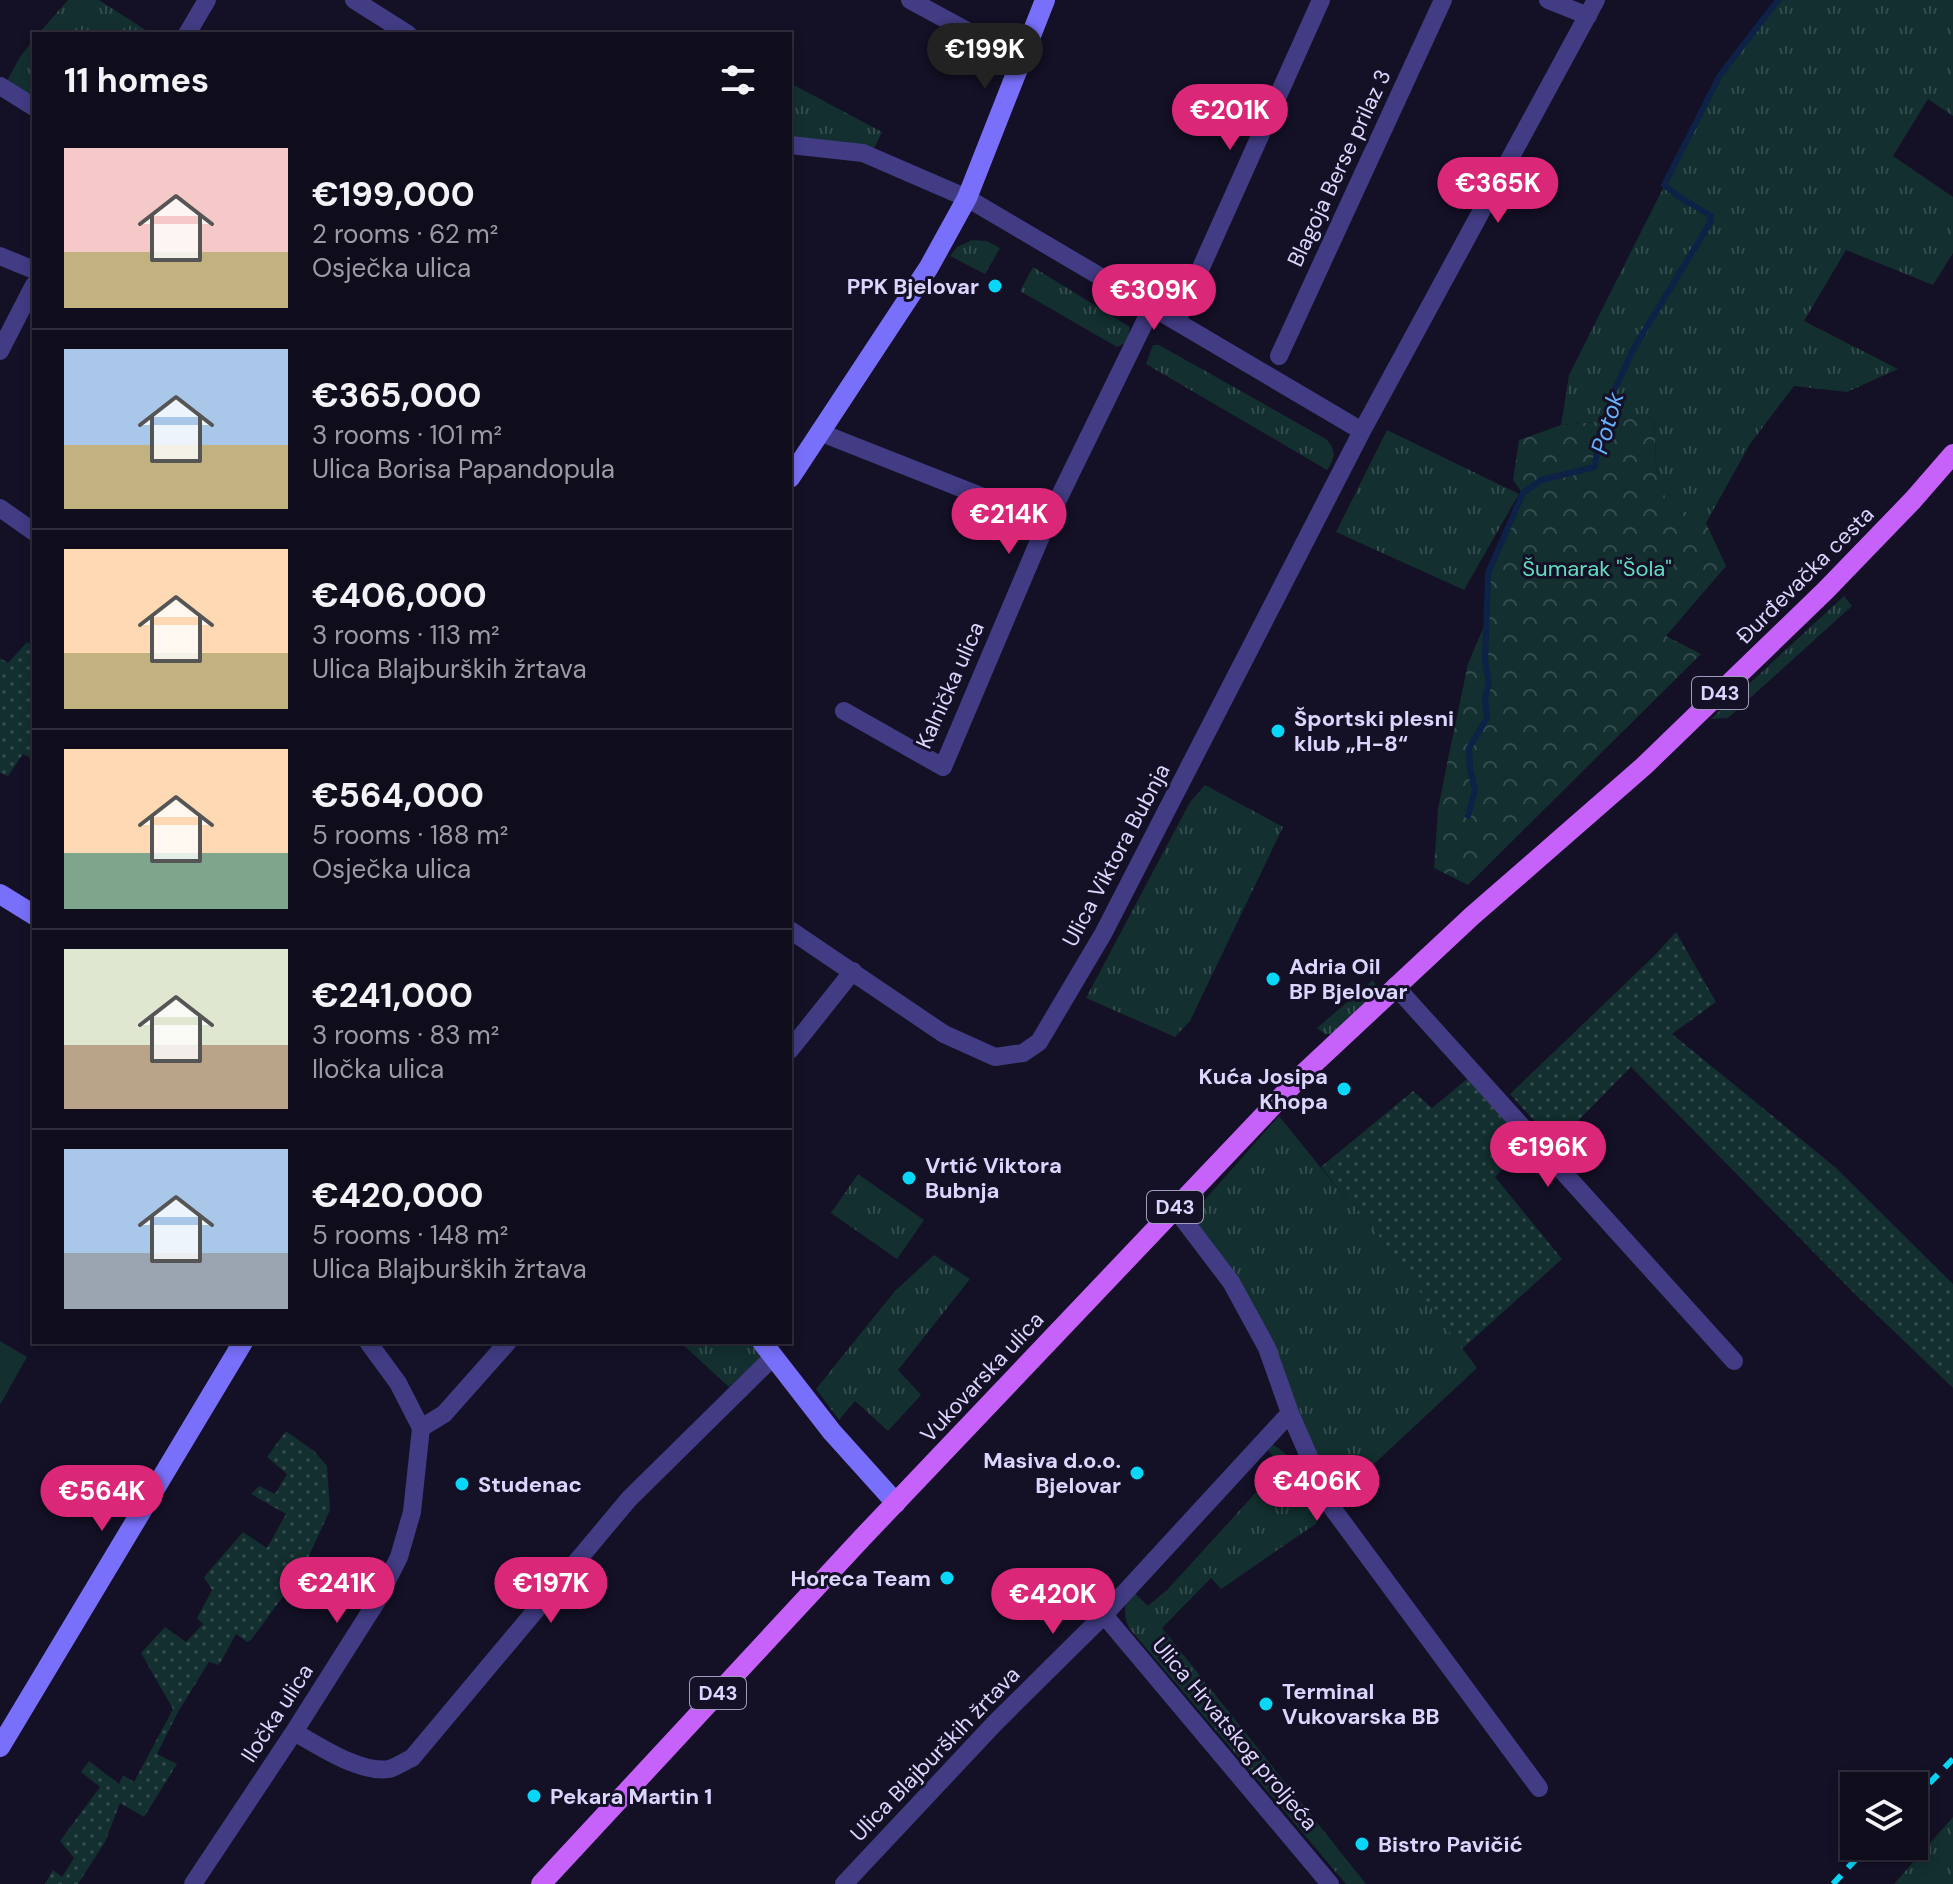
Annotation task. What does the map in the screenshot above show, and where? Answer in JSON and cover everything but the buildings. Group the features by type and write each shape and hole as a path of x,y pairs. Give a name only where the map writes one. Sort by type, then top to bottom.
{"main road":[{"name":"Đurđevačka cesta","path":"1472,916 1644,766 1825,591 1953,454"},
{"name":"Vukovarska ulica","path":"541,1884 1174,1207 1305,1072 1472,916"}],"street":[{"path":"188,32 207,0"},
{"path":"354,0 405,32"},
{"path":"910,0 1021,60"},
{"path":"792,475 929,267 967,198 1045,0"},
{"path":"1177,321 1321,0"},
{"name":"Blagoja Berse prilaz 3","path":"1279,356 1443,0"},
{"path":"1548,0 1592,8"},
{"name":"Ulica Viktora Bubnja","path":"792,931 944,1034 995,1057 1023,1053 1039,1042 1103,934 1362,431 1592,8"},
{"path":"0,86 32,106"},
{"path":"792,145 863,153 967,198 1362,431"},
{"path":"0,256 32,269"},
{"path":"0,351 32,289"},
{"name":"Kalnička ulica","path":"844,711 943,767 1047,522 1152,307"},
{"path":"819,432 1047,522"},
{"path":"0,508 32,531"},
{"path":"0,894 32,914"},
{"path":"792,1047 853,971"},
{"path":"1395,986 1734,1361"},
{"path":"1174,1207 1239,1295 1274,1363 1290,1413 1330,1505 1539,1788"},
{"path":"0,1747 242,1344"},
{"path":"369,1344 398,1383 421,1428 444,1414 506,1344"},
{"path":"294,1732 367,1767 388,1769 412,1758 629,1499 767,1350 832,1432 896,1503"},
{"name":"Ulica Blajburških žrtava","path":"844,1884 995,1723 1104,1615 1290,1413"},
{"name":"Iločka ulica","path":"193,1884 377,1601 399,1557 412,1512 421,1428"},
{"name":"Ulica Hrvatskog proljeća","path":"1104,1615 1330,1884"}],"green space":[{"path":"68,0 99,0 149,32 40,32"},
{"path":"1778,0 1953,0 1953,116 1928,99 1893,156 1953,197 1953,253 1933,285 1846,250 1804,321 1898,369 1847,392 1794,386 1750,444 1706,523 1666,502 1656,464 1654,417 1561,425 1569,375 1720,75"},
{"path":"32,42 32,106 3,88"},
{"path":"792,84 882,132 870,156 792,145"},
{"path":"972,240 987,241 1000,248 985,274 950,256 957,247"},
{"path":"1033,267 1130,327 1127,342 1117,347 1020,291"},
{"path":"1153,345 1159,345 1326,439 1334,454 1327,470 1146,364"},
{"name":"Šumarak \"Šola\"","path":"1654,417 1656,464 1666,501 1706,523 1726,566 1666,636 1701,654 1468,885 1434,868 1438,809 1468,664 1486,621 1488,573 1523,494 1513,480 1519,440 1561,425"},
{"path":"1387,430 1519,494 1464,590 1336,532"},
{"path":"1844,596 1852,606 1728,718 1711,719"},
{"path":"27,642 32,645 32,759 23,754 8,776 0,773 0,658 8,663"},
{"path":"1205,785 1283,827 1190,1021 1175,1037 1086,998 1190,802"},
{"path":"1676,932 1716,1002 1672,1034 1835,1167 1953,1284 1953,1388 1853,1292 1631,1067 1555,1144 1510,1094"},
{"path":"1373,980 1377,987 1375,994 1332,1034 1325,1034 1317,1028"},
{"path":"1473,1074 1531,1138 1495,1177 1562,1259 1462,1349 1364,1216 1351,1205 1321,1167 1413,1091 1432,1108"},
{"path":"1279,1116 1351,1205 1364,1216 1477,1368 1330,1505 1274,1363 1185,1222"},
{"path":"858,1174 924,1220 897,1259 831,1213"},
{"path":"934,1255 970,1279 898,1370 921,1395 888,1431 855,1401 839,1420 816,1389 895,1291"},
{"path":"0,1341 27,1357 0,1405"},
{"path":"682,1344 751,1344 761,1357 729,1387"},
{"path":"286,1431 314,1451 327,1466 330,1510 303,1569 251,1640 247,1642 236,1634 219,1665 209,1662 157,1754 177,1764 144,1817 120,1803 105,1842 78,1884 45,1884 53,1870 62,1877 74,1858 60,1841 100,1787 81,1772 89,1761 119,1784 123,1775 134,1782 173,1709 141,1653 165,1627 186,1642 203,1624 197,1618 212,1590 204,1577 243,1532 267,1548 286,1514 251,1494 259,1486 275,1494 287,1474 267,1457"},
{"path":"1273,1445 1296,1468 1317,1523 1221,1589 1211,1578 1162,1628 1366,1884 1346,1884 1129,1628 1126,1618 1126,1604 1133,1591 1148,1606 1168,1589 1280,1466 1268,1450"},
{"path":"1953,1817 1953,1884 1894,1884 1915,1860 1928,1860 1928,1845"}],"waterway":[{"name":"Potok","path":"1468,816 1475,790 1469,748 1487,718 1488,573 1523,493 1541,480 1595,467 1599,434 1611,411 1612,395 1634,348 1710,223 1711,216 1664,185 1720,75 1778,0"}],"railway":[{"path":"1928,1785 1953,1759"},
{"path":"1833,1884 1855,1860"}],"place":[{"name":"PPK Bjelovar","path":"995,286"},
{"name":"Športski plesni klub „H-8“","path":"1278,731"},
{"name":"Adria Oil BP Bjelovar","path":"1273,979"},
{"name":"Kuća Josipa Khopa","path":"1344,1089"},
{"name":"Vrtić Viktora Bubnja","path":"909,1178"},
{"name":"Masiva d.o.o. Bjelovar","path":"1137,1473"},
{"name":"Studenac","path":"462,1484"},
{"name":"Horeca Team","path":"947,1578"},
{"name":"Terminal Vukovarska BB","path":"1266,1704"},
{"name":"Pekara Martin 1","path":"534,1796"},
{"name":"Bistro Pavičić","path":"1362,1844"}]}
